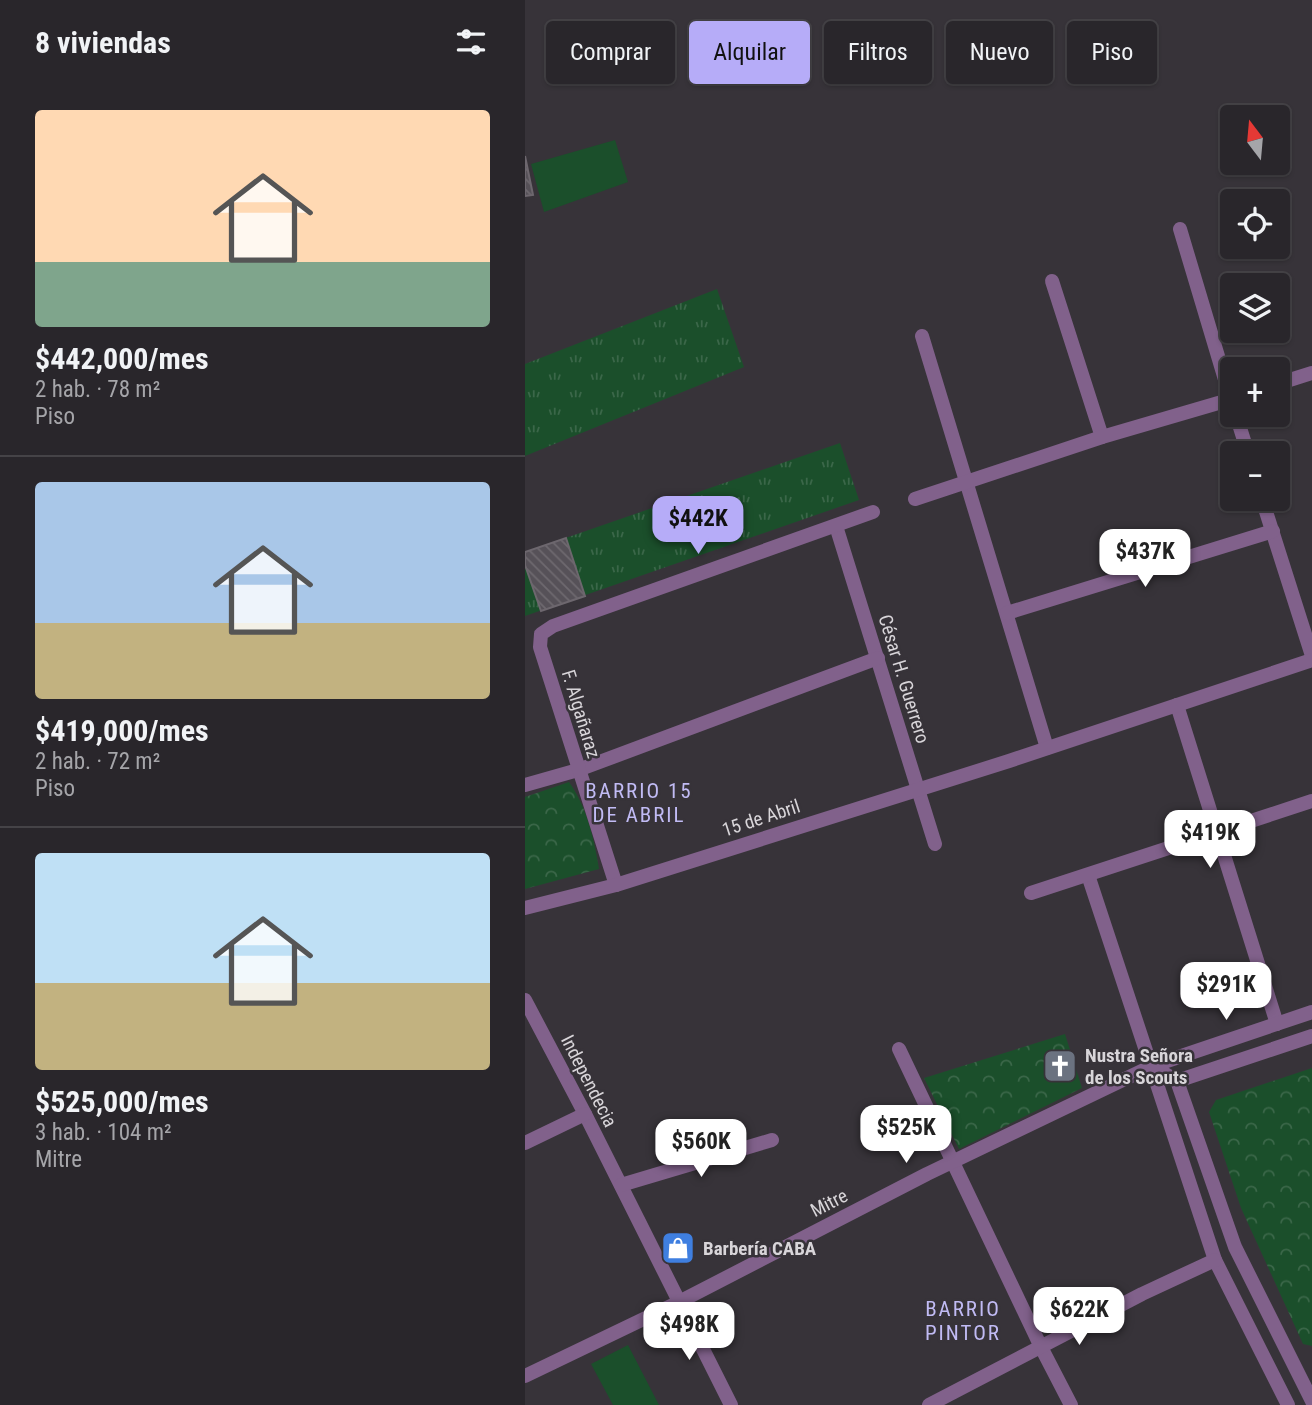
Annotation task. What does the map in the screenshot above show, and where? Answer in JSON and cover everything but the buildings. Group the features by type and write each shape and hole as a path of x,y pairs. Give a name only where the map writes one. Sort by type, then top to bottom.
{"street":[{"path":"1180,229 1220,361"},
{"path":"1052,281 1102,437"},
{"path":"922,337 1047,748"},
{"path":"1290,380 1312,373"},
{"path":"915,499 1102,437 1220,403"},
{"path":"1266,511 1312,658"},
{"path":"836,526 873,512"},
{"name":"F. Algañaraz","path":"616,885 540,647 541,634 566,622 836,526"},
{"name":"César H. Guerrero","path":"836,526 935,844"},
{"path":"1007,613 1273,531"},
{"path":"525,785 578,770 878,658"},
{"name":"15 de Abril","path":"525,908 616,885 1009,761 1312,658"},
{"path":"1177,705 1277,1024"},
{"path":"1031,893 1312,801"},
{"path":"1088,874 1215,1260 1288,1405"},
{"name":"Independecia","path":"525,1000 731,1405"},
{"name":"Mitre","path":"525,1376 679,1302 953,1161 1152,1066 1312,1012"},
{"path":"1177,1081 1312,1036"},
{"path":"899,1049 1071,1405"},
{"path":"1152,1066 1177,1081 1235,1247 1312,1401"},
{"path":"525,1143 585,1114"},
{"path":"621,1185 772,1140"},
{"path":"929,1405 1142,1294 1215,1260"}],"green space":[{"path":"615,140 628,182 544,212 531,164"},
{"path":"717,289 744,367 525,456 525,364"},
{"path":"840,443 859,500 525,616 525,552"},
{"path":"569,782 585,813 599,869 525,889 525,797"},
{"path":"1065,1034 1082,1088 959,1149 924,1078"},
{"path":"1312,1068 1312,1346 1303,1344 1241,1208 1209,1112 1216,1100"},
{"path":"628,1345 659,1405 613,1405 591,1364"}],"place":[{"name":"Nustra Señora de los Scouts","path":"1060,1066"},
{"name":"Barbería CABA","path":"678,1248"}],"district":[{"name":"BARRIO 15 DE ABRIL","path":"639,803"},
{"name":"BARRIO PINTOR","path":"963,1321"}]}
